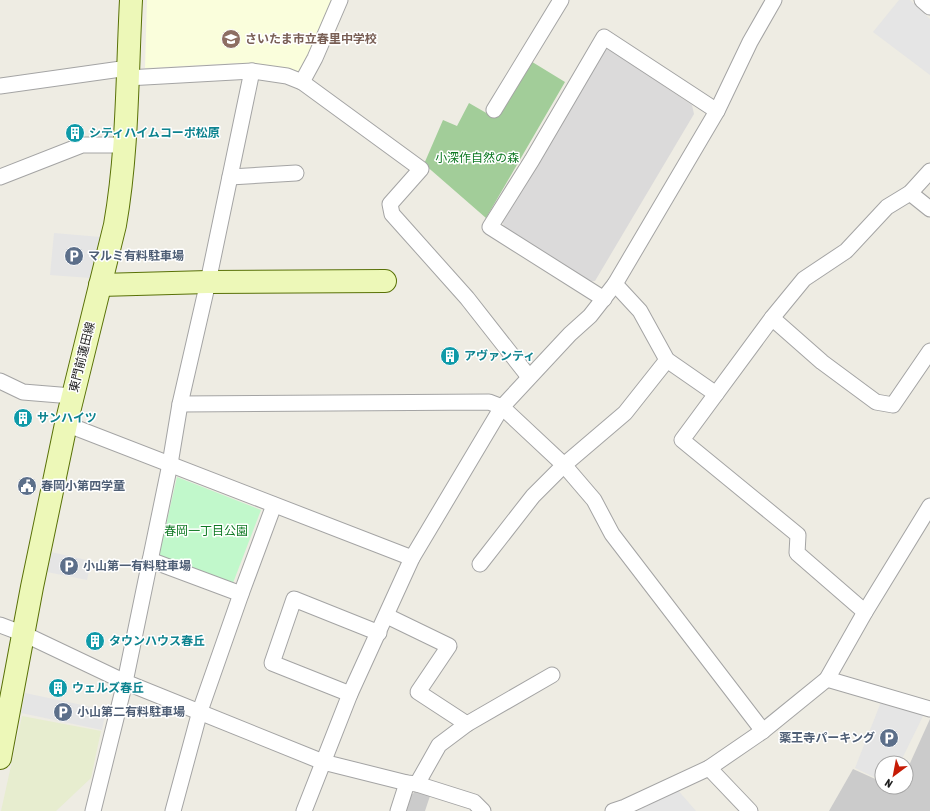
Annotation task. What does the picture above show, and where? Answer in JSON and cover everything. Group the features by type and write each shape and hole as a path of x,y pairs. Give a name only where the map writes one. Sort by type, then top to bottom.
{"main road":[{"name":"東門前蓮田線","path":"0,758 32,587 66,424 115,225 120,197 125,145 131,0"},
{"path":"100,284 386,281"}],"street":[{"path":"302,82 315,58 340,0"},
{"path":"494,110 561,0"},
{"path":"304,811 350,694 387,616 412,558 502,407 570,334 590,316 615,284 717,110 750,42 774,0"},
{"path":"922,0 930,7"},
{"path":"604,299 490,227 532,160 604,37 717,110"},
{"path":"93,811 125,682 170,464 180,404 208,282 252,71"},
{"path":"0,86 128,73 252,71 287,76 302,82 421,169 390,204 392,214 467,298 529,377"},
{"path":"0,177 82,145 125,145"},
{"path":"864,612 797,553 798,535 682,440 772,318 804,279 846,251 887,207 910,193 930,171"},
{"path":"230,177 296,173"},
{"path":"910,193 930,209"},
{"path":"615,284 640,311 667,360 716,394"},
{"path":"772,318 822,362 876,402 893,405 930,351"},
{"path":"480,564 533,496 564,465 625,413 667,360"},
{"path":"0,381 23,392 72,396"},
{"path":"180,404 489,402 502,407 564,465 594,500 612,534 763,731"},
{"path":"66,424 412,558"},
{"path":"173,811 200,711 274,505"},
{"path":"622,810 709,768 763,731 827,679 864,612 930,506"},
{"path":"150,560 241,594"},
{"path":"350,694 272,663 294,599 379,633"},
{"path":"387,616 449,646 418,692 467,724"},
{"path":"0,625 24,634 125,682 200,711 323,762 412,783 474,802 483,811"},
{"path":"398,811 412,783 439,745 467,724 552,675"},
{"path":"827,679 930,709"},
{"path":"709,768 750,811"}],"shaded area":[{"name":"さいたま市立春里中学校","path":"147,0 333,0 301,72 239,63 145,68"},
{"path":"899,0 910,0 930,19 930,75 873,32"},
{"path":"608,48 692,105 694,114 595,281 584,282 504,227 501,216 598,50"},
{"name":"マルミ有料駐車場","path":"54,233 101,237 90,278 50,275"},
{"name":"小山第一有料駐車場","path":"51,552 91,561 87,580 47,572"},
{"name":"小山第二有料駐車場","path":"25,693 106,710 102,730 21,713"},
{"name":"薬王寺パーキング","path":"881,702 924,714 904,755 874,755 874,777 855,768"},
{"path":"22,716 101,731 91,778 56,811 1,811"},
{"path":"930,719 930,811 829,811 853,769 874,778 874,795 914,795 914,755"},
{"path":"676,788 696,811 637,810 641,802"},
{"path":"415,792 430,796 425,811 405,811 411,795"}],"green space":[{"name":"小深作自然の森","path":"529,60 565,82 486,218 424,164 443,120 457,126 469,103 495,118"},
{"name":"春岡一丁目公園","path":"177,477 261,510 233,583 159,555"}],"place":[{"name":"さいたま市立春里中学校","path":"231,39"},
{"name":"シティハイムコーポ松原","path":"75,133"},
{"name":"マルミ有料駐車場","path":"74,256"},
{"name":"アヴァンティ","path":"450,356"},
{"name":"サンハイツ","path":"23,418"},
{"name":"春岡小第四学童","path":"27,486"},
{"name":"小山第一有料駐車場","path":"69,566"},
{"name":"タウンハウス春丘","path":"95,641"},
{"name":"ウェルズ春丘","path":"58,688"},
{"name":"小山第二有料駐車場","path":"63,712"},
{"name":"薬王寺パーキング","path":"889,738"}]}
